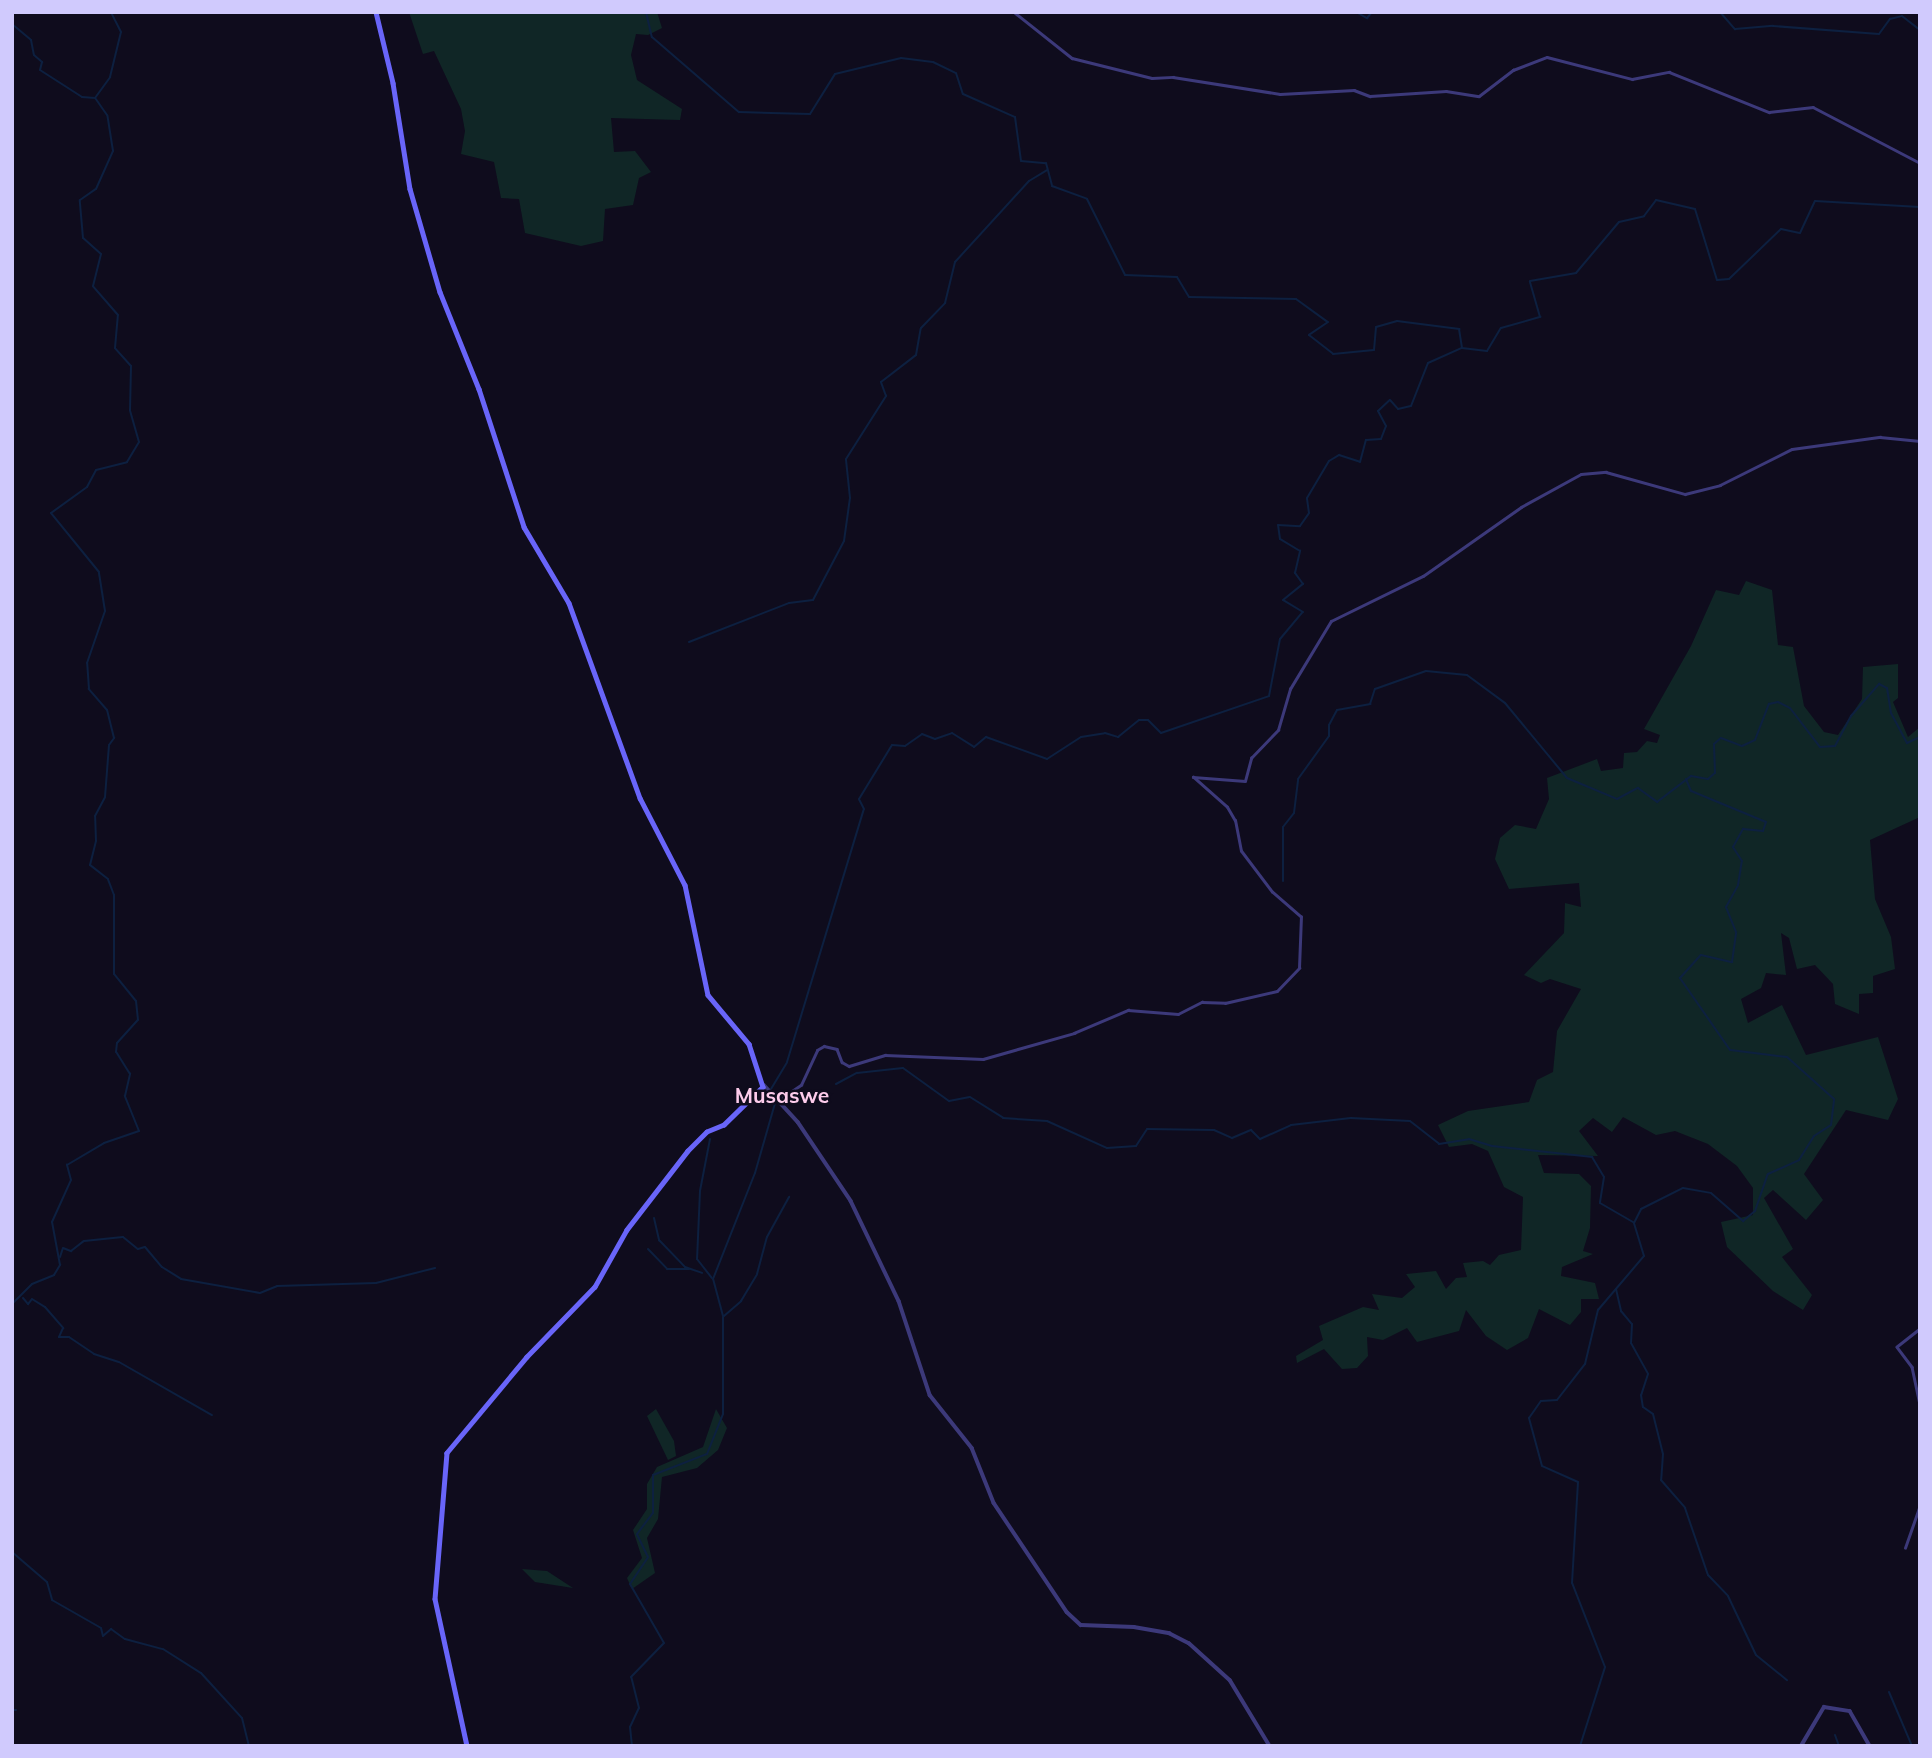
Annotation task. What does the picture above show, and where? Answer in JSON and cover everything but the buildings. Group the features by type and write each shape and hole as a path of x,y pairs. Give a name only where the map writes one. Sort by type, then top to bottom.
{"main road":[{"path":"376,12 423,239 513,496 531,541 569,603 640,798 685,885 708,995 749,1044 763,1083 758,1095 724,1125 703,1135 683,1157 627,1230 595,1287 527,1357 447,1453 435,1599 467,1746"}],"street":[{"path":"1014,12 1022,24 1072,58 1152,78 1173,76 1280,94 1354,90 1370,96 1446,91 1479,96 1513,70 1547,57 1632,79 1669,72 1769,112 1813,107 1920,163"},
{"path":"777,1101 801,1085 817,1051 824,1046 836,1049 842,1062 849,1066 885,1055 983,1059 1074,1033 1128,1010 1178,1014 1202,1002 1225,1003 1277,991 1299,968 1301,917 1272,892 1241,851 1235,821 1227,807 1193,777 1245,781 1251,758 1278,730 1290,689 1331,621 1423,576 1521,507 1581,474 1606,472 1689,494 1720,485 1792,449 1880,437 1920,441"},
{"path":"763,1083 798,1122 860,1219 900,1301 922,1382 940,1412 972,1448 994,1503 1071,1617 1094,1627 1169,1633 1189,1643 1230,1680 1270,1746"},
{"path":"1920,1329 1897,1347 1912,1367 1920,1404"},
{"path":"1905,1548 1920,1505"},
{"path":"1801,1746 1824,1707 1850,1711 1870,1746"}],"green space":[{"path":"409,12 657,12 662,28 648,35 636,34 631,55 637,80 682,109 680,120 611,118 614,152 635,151 651,172 639,178 633,205 605,209 603,241 581,246 525,233 519,199 501,198 494,162 461,154 465,131 461,109 434,51 423,54"},
{"path":"1746,581 1772,590 1778,645 1793,647 1804,706 1824,732 1838,735 1862,699 1863,667 1898,664 1898,698 1893,702 1908,737 1920,727 1920,817 1870,840 1875,899 1891,937 1895,969 1873,976 1873,993 1859,994 1859,1014 1835,1004 1833,984 1815,965 1797,969 1789,938 1781,933 1786,975 1766,973 1761,988 1741,999 1748,1023 1782,1005 1806,1055 1878,1037 1898,1099 1888,1120 1846,1110 1804,1174 1823,1200 1806,1220 1773,1190 1764,1198 1793,1249 1782,1257 1812,1295 1803,1310 1773,1291 1727,1247 1721,1222 1753,1215 1753,1188 1737,1166 1708,1144 1675,1131 1656,1135 1623,1117 1612,1132 1593,1118 1579,1131 1598,1156 1538,1155 1544,1173 1579,1174 1591,1186 1590,1228 1583,1251 1593,1254 1562,1267 1561,1276 1595,1283 1599,1299 1581,1299 1581,1312 1570,1325 1539,1309 1528,1338 1507,1350 1486,1336 1466,1310 1459,1331 1417,1342 1407,1328 1383,1340 1367,1337 1368,1356 1357,1368 1342,1369 1324,1349 1297,1363 1296,1356 1323,1340 1319,1326 1363,1307 1379,1310 1372,1294 1402,1298 1415,1287 1406,1274 1436,1271 1446,1289 1456,1278 1467,1277 1463,1263 1483,1261 1490,1265 1499,1255 1521,1250 1523,1197 1504,1187 1488,1151 1472,1144 1449,1147 1438,1125 1468,1111 1529,1102 1537,1080 1553,1072 1557,1031 1581,989 1550,979 1541,983 1524,975 1564,933 1565,903 1581,907 1579,883 1509,889 1495,859 1500,838 1515,825 1536,829 1549,799 1547,778 1597,759 1601,771 1623,768 1624,753 1637,752 1647,741 1657,743 1660,735 1644,729 1691,646 1716,590 1739,595"},
{"path":"656,1409 674,1441 676,1456 668,1460 647,1416"},
{"path":"716,1409 727,1428 718,1450 697,1468 662,1477 658,1519 647,1538 655,1573 632,1589 627,1578 642,1558 633,1530 647,1509 647,1484 657,1467 703,1447"},
{"path":"522,1569 547,1571 573,1588 535,1582"}],"waterway":[{"path":"12,1304 32,1284 54,1275 60,1265 52,1222 71,1180 67,1165 104,1143 139,1131 125,1096 130,1074 116,1052 117,1043 138,1020 136,1001 114,974 114,895 108,879 90,865 96,841 95,816 105,797 109,745 114,738 107,710 89,689 87,663 105,611 99,572 51,513 87,487 96,470 127,462 139,442 130,410 131,366 115,348 118,315 93,286 101,254 83,238 80,200 96,189 113,151 107,115 95,98 110,77 121,32 111,12"},
{"path":"646,12 652,37 739,112 810,114 835,74 901,58 933,62 956,73 963,94 1015,117 1021,161 1046,163 1052,186 1087,199 1125,275 1177,277 1189,297 1296,299 1328,322 1309,335 1333,354 1374,350 1376,327 1397,321 1459,329 1462,348 1487,351 1501,328 1540,317 1530,281 1576,273 1619,222 1644,216 1656,200 1695,209 1717,280 1729,279 1781,229 1800,233 1815,201 1920,207"},
{"path":"1356,12 1367,18 1372,12"},
{"path":"1720,12 1735,29 1773,26 1879,34 1890,19 1902,16 1920,30"},
{"path":"12,24 31,40 34,55 42,62 40,70 82,97 95,98"},
{"path":"689,642 789,603 813,600 844,541 850,498 846,459 886,396 881,382 916,355 921,328 945,303 955,262 1029,181 1047,170"},
{"path":"771,1089 787,1062 864,809 859,799 892,745 905,746 922,734 935,739 952,733 974,747 986,737 1047,759 1081,737 1105,733 1118,737 1139,720 1148,720 1161,733 1269,696 1280,639 1303,612 1283,600 1303,584 1295,573 1300,551 1280,539 1278,525 1300,526 1309,513 1307,498 1329,461 1339,455 1360,462 1366,440 1381,439 1386,426 1378,411 1390,400 1398,409 1411,406 1428,363 1462,348"},
{"path":"1283,881 1283,827 1294,813 1298,779 1329,736 1329,725 1337,710 1370,704 1375,689 1426,671 1467,675 1505,703 1567,778 1617,799 1638,788 1657,802 1691,776 1708,779 1715,773 1714,744 1721,738 1742,746 1755,740 1769,704 1778,702 1790,708 1820,747 1835,746 1851,716 1879,684 1887,688 1891,713 1907,743 1920,737"},
{"path":"1920,674 1920,681"},
{"path":"1580,1746 1605,1667 1572,1583 1578,1482 1542,1466 1529,1418 1541,1401 1557,1400 1585,1364 1598,1310 1644,1256 1634,1223 1641,1209 1683,1188 1711,1193 1743,1221 1755,1211 1768,1174 1799,1160 1814,1136 1831,1125 1834,1099 1787,1057 1730,1050 1680,978 1701,955 1732,962 1736,932 1726,907 1738,885 1742,861 1733,847 1743,829 1763,831 1766,822 1691,791 1686,779"},
{"path":"836,1084 857,1073 903,1068 949,1101 970,1097 1003,1118 1047,1121 1107,1148 1136,1146 1147,1129 1214,1130 1232,1138 1251,1130 1260,1139 1291,1125 1351,1118 1410,1121 1439,1144 1469,1139 1492,1146 1592,1157 1604,1177 1600,1203 1634,1223"},
{"path":"632,1746 630,1727 639,1708 631,1677 664,1643 630,1584 648,1557 637,1534 653,1513 653,1475 707,1454 723,1414 723,1316 713,1279 755,1173 776,1100"},
{"path":"710,1139 700,1191 697,1259 712,1278"},
{"path":"724,1316 741,1301 757,1274 767,1237 789,1197"},
{"path":"654,1218 659,1240 685,1267 702,1273"},
{"path":"60,1257 63,1248 71,1251 84,1241 123,1237 138,1249 145,1247 162,1267 181,1279 260,1293 277,1286 376,1283 435,1268"},
{"path":"648,1249 667,1269 689,1269"},
{"path":"1616,1289 1621,1311 1632,1324 1631,1343 1648,1374 1641,1395 1643,1407 1653,1414 1663,1454 1661,1480 1685,1508 1708,1575 1728,1596 1756,1655 1787,1680"},
{"path":"23,1298 28,1304 32,1299 45,1307 63,1328 59,1337 69,1337 94,1354 119,1362 212,1415"},
{"path":"12,1552 47,1582 52,1600 101,1628 103,1636 111,1629 125,1639 163,1649 201,1673 242,1718 249,1746"},
{"path":"1889,1692 1912,1746"},
{"path":"1835,1735 1839,1746"}],"district":[{"name":"Musaswe","path":"782,1095"}]}
